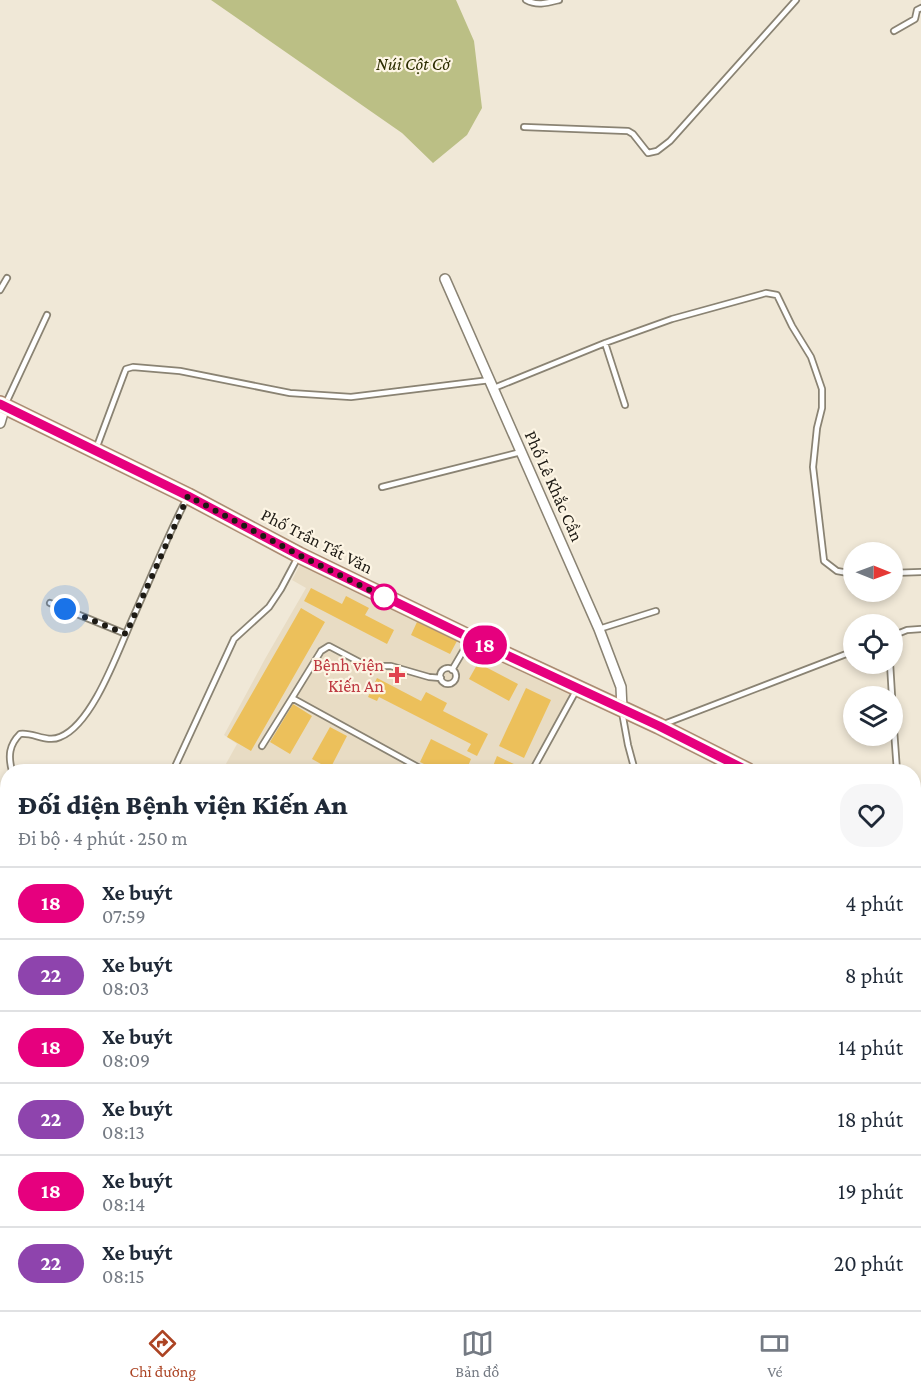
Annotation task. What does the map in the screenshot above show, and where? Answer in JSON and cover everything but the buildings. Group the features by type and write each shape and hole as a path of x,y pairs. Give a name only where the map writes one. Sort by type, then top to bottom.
{"main road":[{"name":"Phố Trần Tất Văn","path":"2,405 188,496 299,555 659,726 733,764"}],"street":[{"name":"Phố Lê Khắc Cần","path":"445,279 599,629 621,687 622,709"},
{"path":"0,423 2,405"}],"lane":[{"path":"526,0 533,4 559,0"},
{"path":"524,127 628,131 633,134 645,151 651,153 657,151 688,121 796,0"},
{"path":"894,31 915,19 917,10 921,8"},
{"path":"0,290 7,278"},
{"path":"96,450 126,369 133,367 180,371 290,393 351,397 492,384 672,319 766,293 777,295 811,357 822,389 822,408 817,428 813,467 824,561 837,571 843,572"},
{"path":"2,405 47,315"},
{"path":"605,343 625,405"},
{"path":"382,487 521,452"},
{"path":"11,764 9,752 12,743 20,734 53,739 62,737 84,716 110,673 188,496"},
{"path":"176,764 234,639 269,607 299,555"},
{"path":"903,573 921,572"},
{"path":"50,603 126,634"},
{"path":"599,629 656,611"},
{"path":"903,632 921,629"},
{"path":"452,670 470,638"},
{"path":"262,746 321,651 329,646 367,666 392,666 429,677 441,678 445,683 451,684 456,675 452,670"},
{"path":"659,726 843,655"},
{"path":"441,678 443,671 452,670"},
{"path":"536,764 578,688"},
{"path":"292,698 412,764"},
{"path":"622,709 633,764"},
{"path":"895,746 896,764"}],"shaded area":[{"name":"Bệnh viện Kiến An","path":"302,561 572,691 533,764 226,764 237,744 224,735 306,588 292,580"}],"green space":[{"name":"Núi Cột Cờ","path":"211,0 456,0 474,41 482,108 467,135 433,163 402,133"}],"bus line":[{"name":"18","path":"0,404 188,496 299,555 734,764"}],"place":[{"name":"Bệnh viện Kiến An","path":"397,675"}],"route":[{"path":"65,609 126,634 188,496 384,597"}]}
